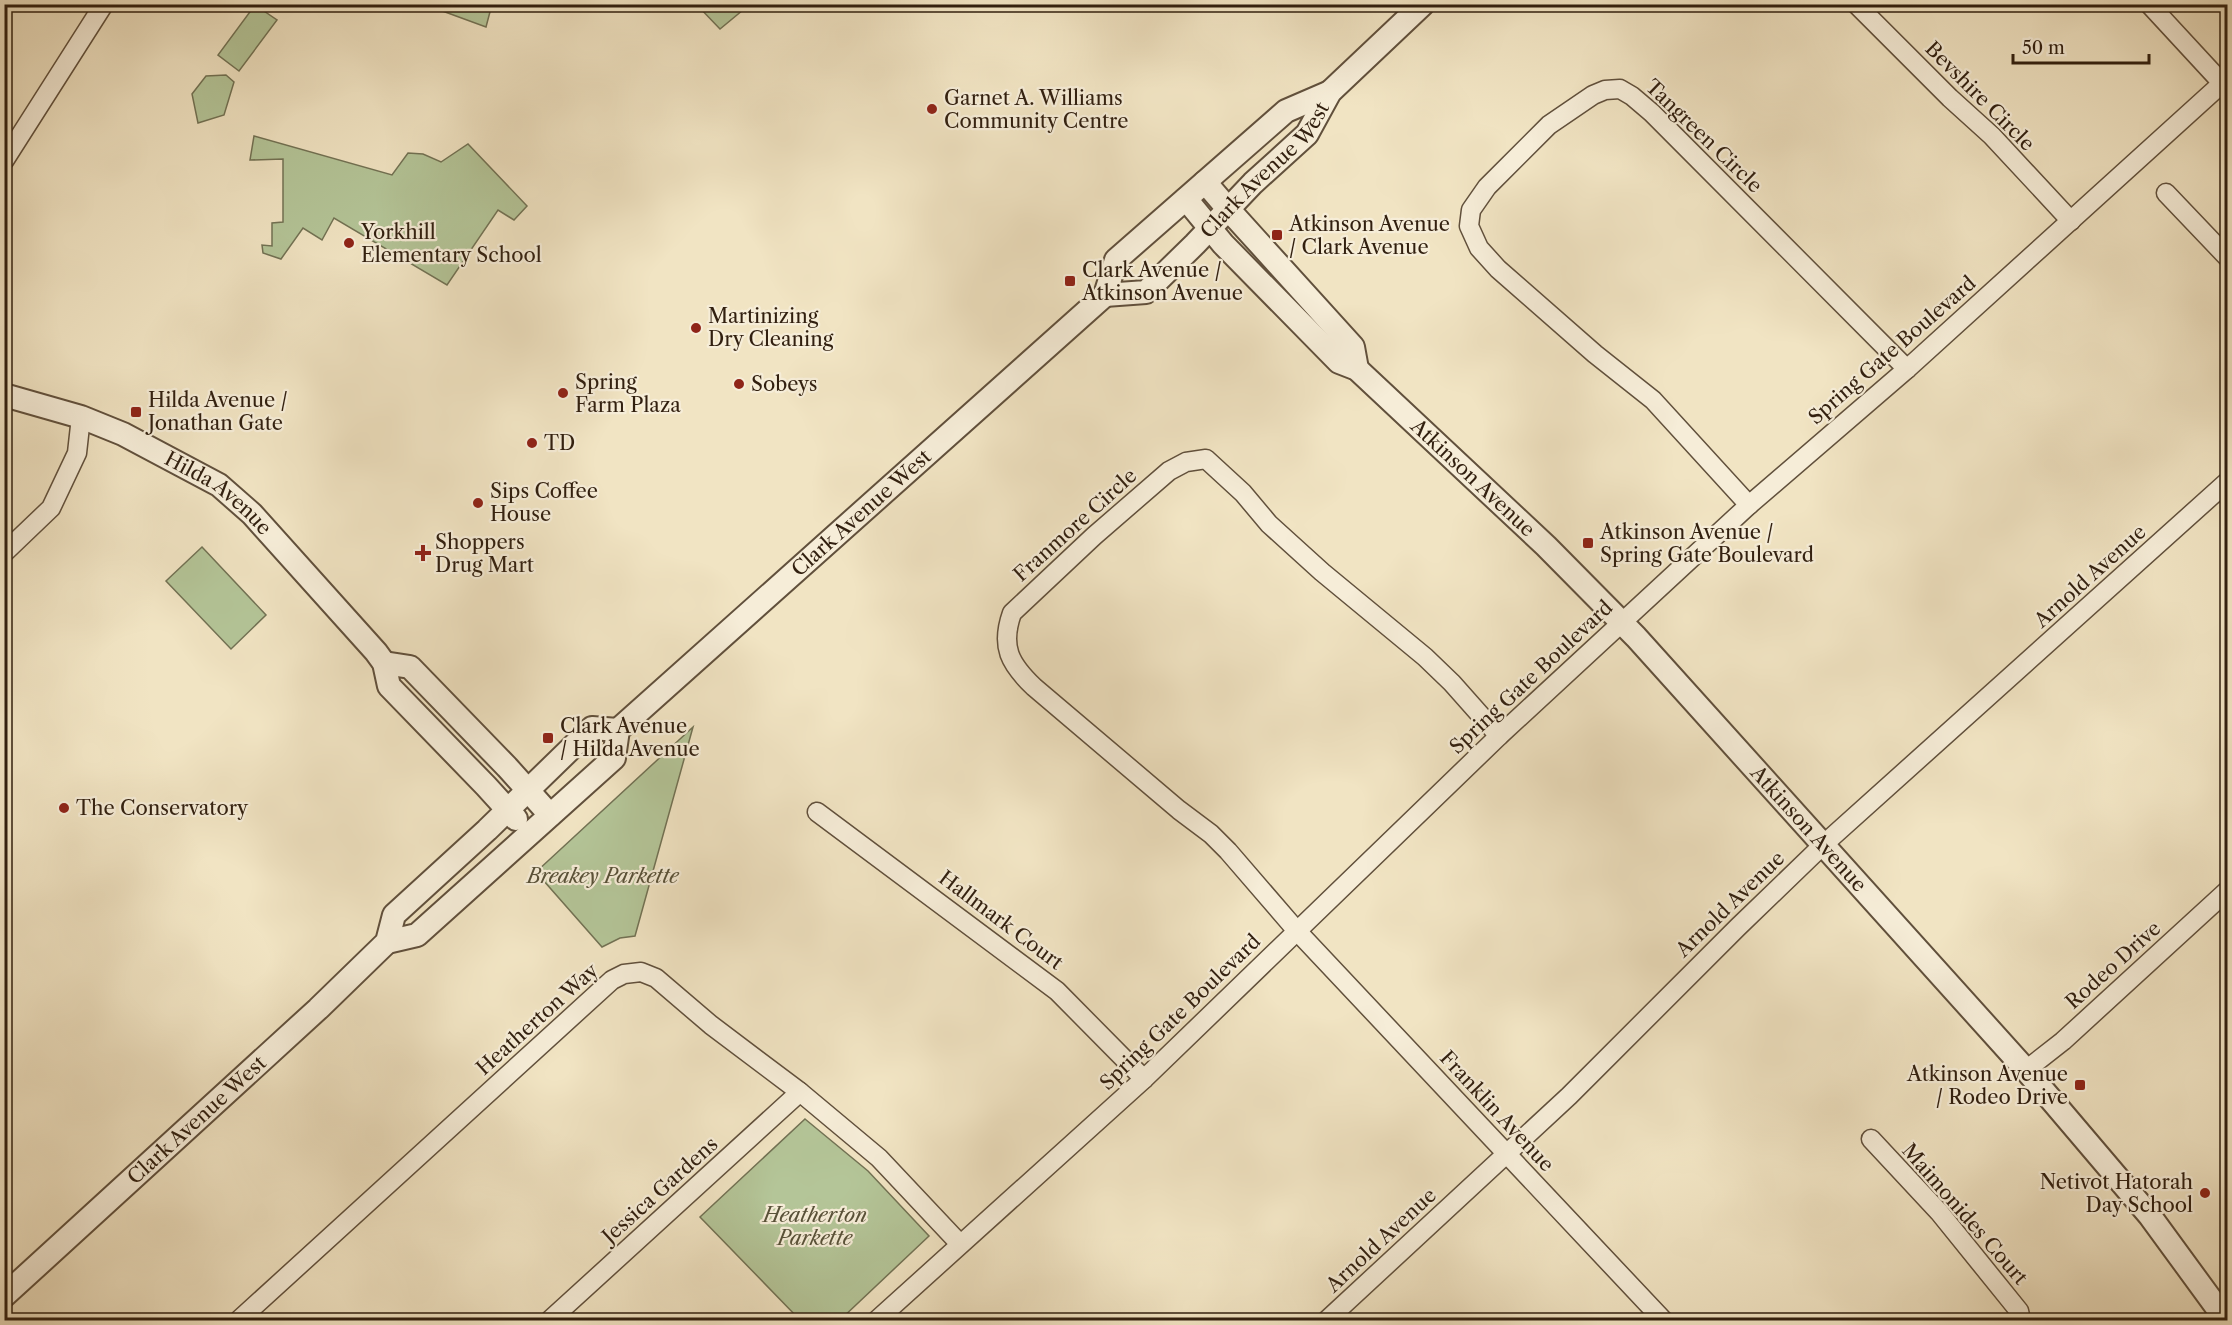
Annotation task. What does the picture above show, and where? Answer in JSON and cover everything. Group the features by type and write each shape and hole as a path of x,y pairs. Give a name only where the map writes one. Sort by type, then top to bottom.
{"street":[{"path":"4,161 104,4"},
{"name":"Clark Avenue West","path":"1105,295 1146,292 1253,183 1307,134 1330,92 1423,4"},
{"name":"Bevshire Circle","path":"1856,4 1950,98 1992,136 2071,221"},
{"path":"2149,4 2225,80"},
{"name":"Spring Gate Boulevard","path":"877,1320 1144,1079 1499,736 1749,505 1907,369 2225,80"},
{"name":"Tangreen Circle","path":"1749,505 1653,400 1570,333 1498,269 1479,248 1469,225 1471,210 1487,187 1549,125 1593,95 1605,90 1620,89 1632,96 1652,113 1907,369"},
{"name":"Clark Avenue West","path":"4,1296 318,1009 387,942 394,915 592,728 618,730 1105,295 1116,260 1286,111 1330,92"},
{"name":"Atkinson Avenue","path":"1205,182 1353,346 1357,369"},
{"path":"2166,193 2228,258"},
{"name":"Atkinson Avenue","path":"1186,199 1210,229 1339,362 1357,369 1546,546 1622,623 2026,1070 2150,1216 2226,1320"},
{"name":"Hilda Avenue","path":"4,395 81,417 123,434 219,485 252,514 384,663 389,686 529,834"},
{"path":"4,553 51,508 77,453 81,417"},
{"name":"Franmore Circle","path":"1297,931 1212,834 1170,803 1018,671 1006,646 1007,628 1012,613 1066,561 1169,471 1186,462 1206,459 1243,493 1269,524 1322,572 1425,657 1452,683 1499,736"},
{"name":"Arnold Avenue","path":"1328,1320 1569,1096 1823,845 2228,481"},
{"path":"384,663 410,667 550,815"},
{"path":"387,942 417,935 614,758 618,730"},
{"name":"Hallmark Court","path":"817,812 1057,991 1144,1079"},
{"name":"Rodeo Drive","path":"2026,1070 2063,1041 2228,890"},
{"name":"Franklin Avenue","path":"1297,931 1507,1153 1535,1186 1664,1320"},
{"name":"Heatherton Way","path":"239,1320 612,980 624,974 641,972 656,978 711,1025 800,1092 879,1158 960,1244"},
{"name":"Jessica Gardens","path":"550,1320 800,1092"},
{"name":"Maimonides Court","path":"1871,1138 1939,1212 2019,1311 2021,1320"}],"green space":[{"path":"255,5 277,20 239,71 218,55"},
{"path":"426,5 490,5 491,8 486,27"},
{"path":"697,5 749,5 720,29"},
{"path":"226,75 234,82 224,115 198,123 192,94 206,76"},
{"path":"254,136 392,175 408,153 423,154 441,162 468,144 527,206 514,220 498,210 447,285 334,218 322,240 303,228 281,259 263,253 262,245 272,246 272,223 283,222 283,159 250,160"},
{"path":"202,547 266,615 231,649 166,581"},
{"name":"Breakey Parkette","path":"693,727 635,936 620,938 602,947 536,872"},
{"name":"Heatherton Parkette","path":"805,1119 868,1171 929,1236 840,1320 800,1320 700,1217"}],"place":[{"name":"Garnet A. Williams Community Centre","path":"932,109"},
{"name":"Atkinson Avenue / Clark Avenue","path":"1277,235"},
{"name":"Yorkhill Elementary School","path":"349,243"},
{"name":"Clark Avenue / Atkinson Avenue","path":"1070,281"},
{"name":"Martinizing Dry Cleaning","path":"696,328"},
{"name":"Sobeys","path":"739,384"},
{"name":"Spring Farm Plaza","path":"563,393"},
{"name":"Hilda Avenue / Jonathan Gate","path":"136,412"},
{"name":"TD","path":"532,443"},
{"name":"Sips Coffee House","path":"478,503"},
{"name":"Atkinson Avenue / Spring Gate Boulevard","path":"1588,543"},
{"name":"Shoppers Drug Mart","path":"423,553"},
{"name":"Clark Avenue / Hilda Avenue","path":"548,738"},
{"name":"The Conservatory","path":"64,808"},
{"name":"Atkinson Avenue / Rodeo Drive","path":"2080,1085"},
{"name":"Netivot Hatorah Day School","path":"2205,1193"}]}
